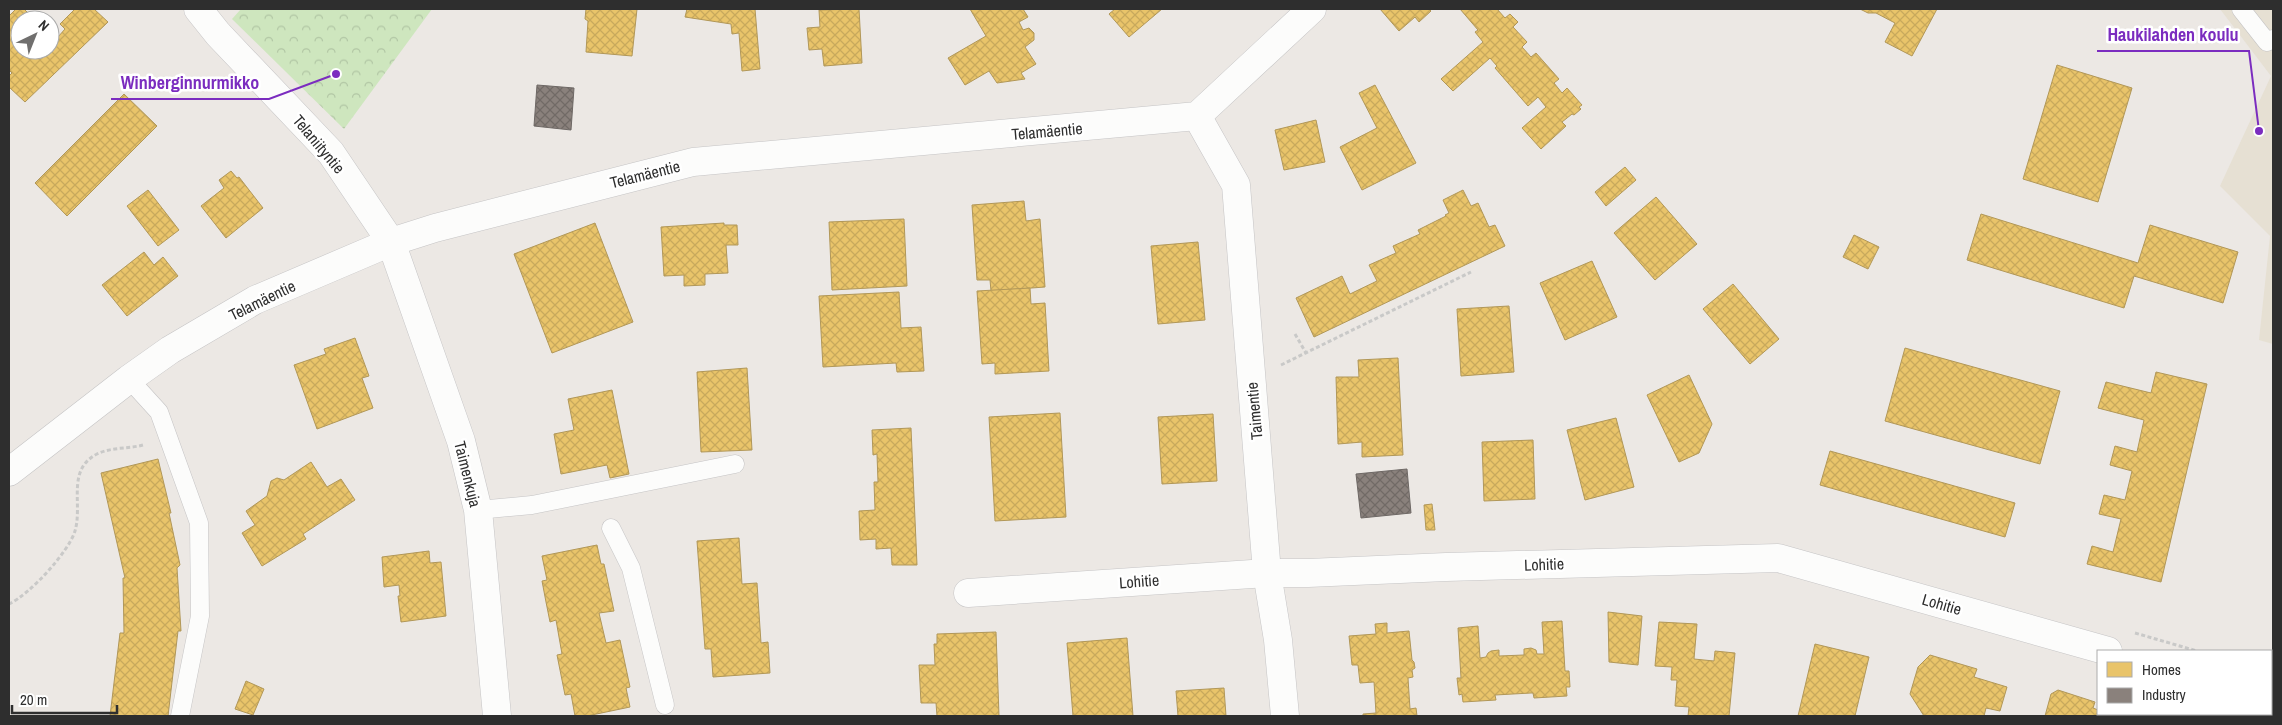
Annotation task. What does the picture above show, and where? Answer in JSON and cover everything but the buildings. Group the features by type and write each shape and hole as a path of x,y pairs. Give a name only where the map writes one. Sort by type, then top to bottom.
{"street":[{"name":"Telaniityntie","path":"198,9 218,34 331,153 391,242"},
{"path":"1197,116 1312,9"},
{"name":"Telamäentie","path":"9,472 128,379 170,350 255,300 391,242 435,228 693,162 1197,116"},
{"name":"Taimentie","path":"1197,116 1236,185 1267,573 1278,640 1285,716"},
{"name":"Taimenkuja","path":"391,242 461,441 478,510 498,716"},
{"name":"Lohitie","path":"968,593 1267,573 1778,558 2104,650"}],"lane":[{"path":"2241,9 2267,42 2273,39"},
{"path":"128,379 160,412 199,522 200,616 180,716"},
{"path":"478,510 532,505 735,464"},
{"path":"611,528 631,568 665,705"}],"path":[{"path":"1273,369 1471,272"},
{"path":"1295,334 1306,353"},
{"path":"9,604 31,590 71,540 77,519 76,486 86,462 97,454 108,450 141,446 168,437"}],"shaded area":[{"path":"2220,9 2273,9 2273,344 2259,340 2270,236 2220,186 2271,76"}],"green space":[{"path":"241,9 432,9 344,129 232,19"}],"place":[{"name":"Winberginnurmikko","path":"336,74"},
{"name":"Haukilahden koulu","path":"2259,131"}]}
